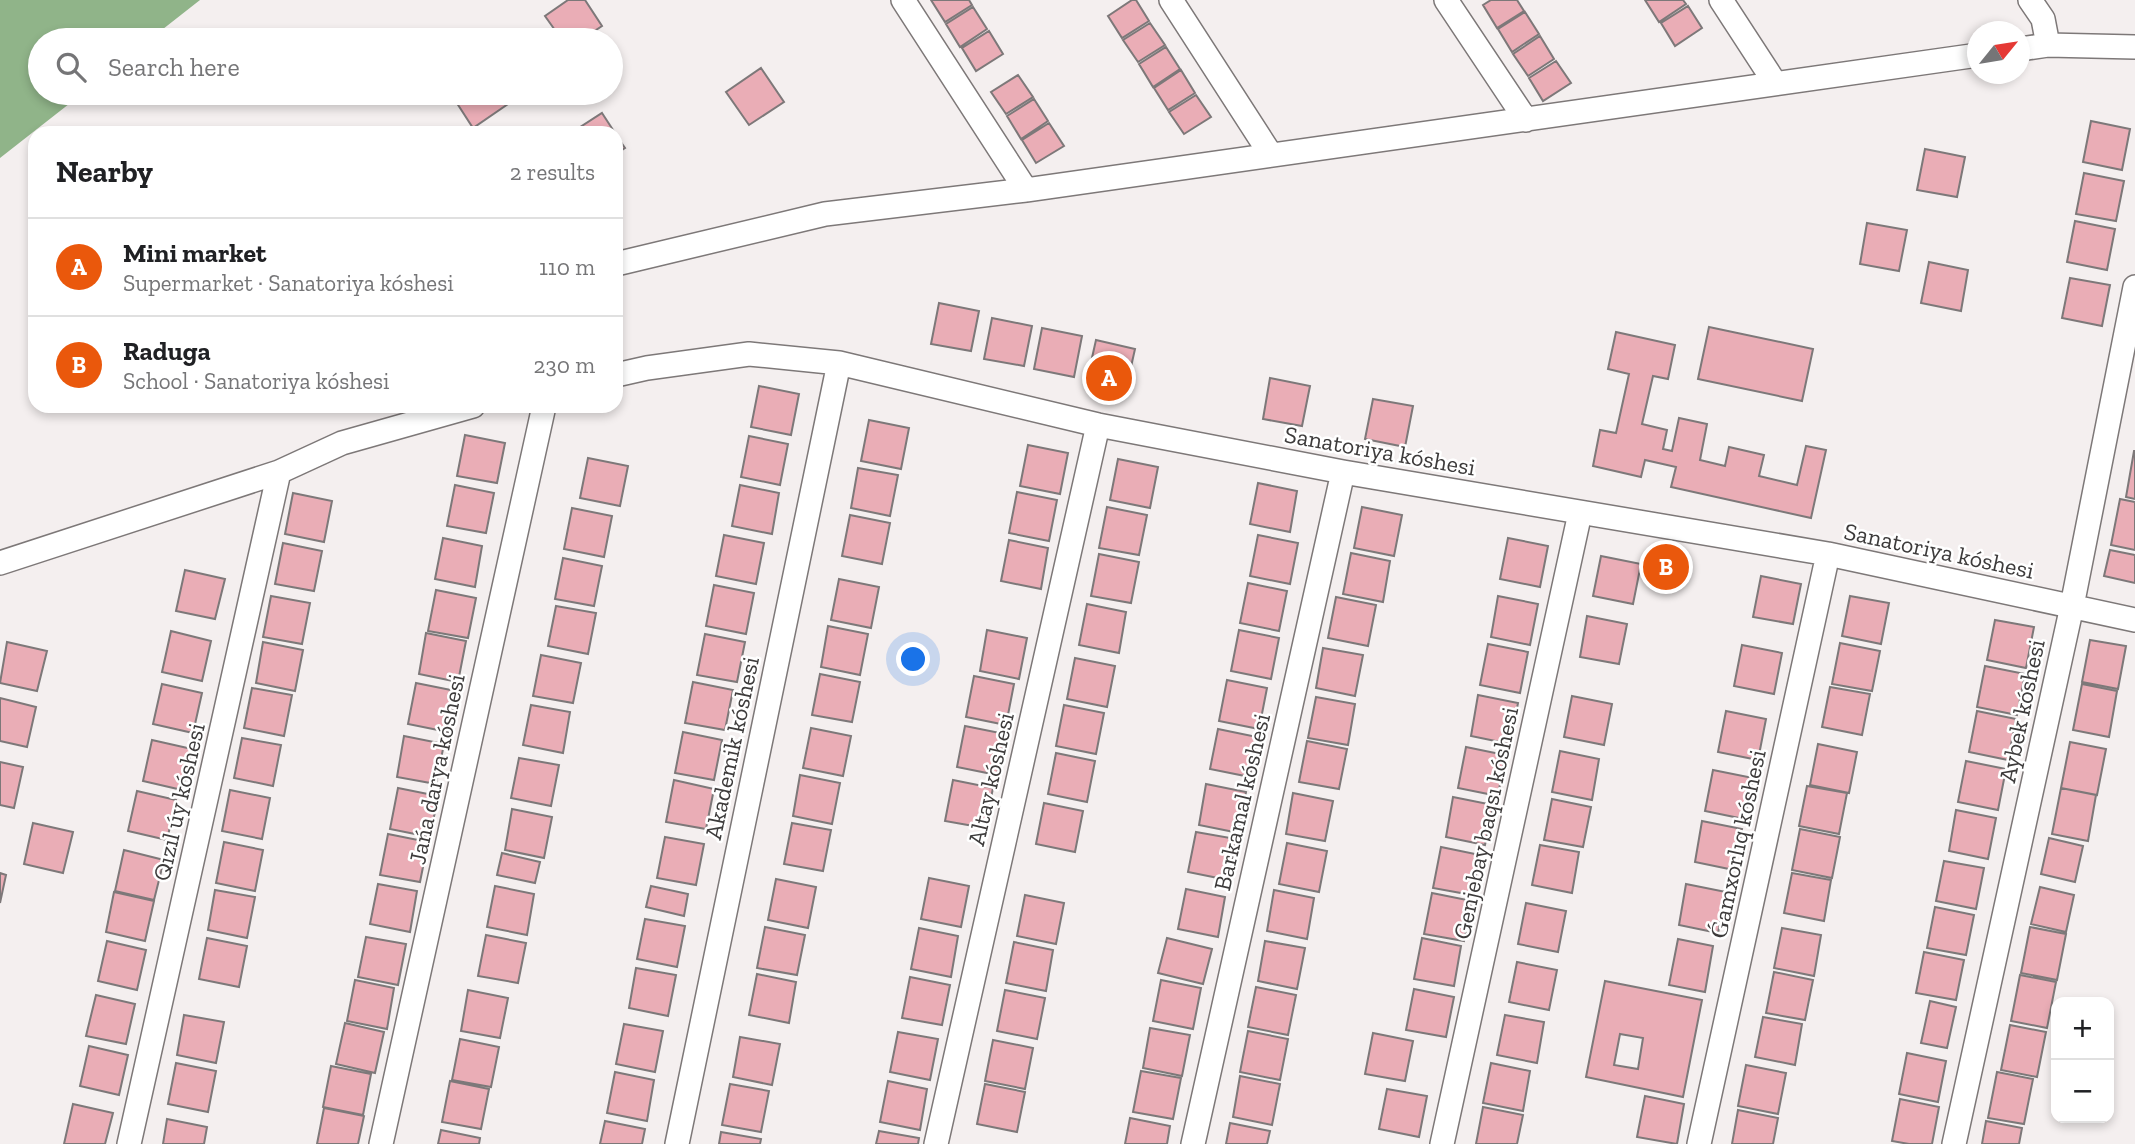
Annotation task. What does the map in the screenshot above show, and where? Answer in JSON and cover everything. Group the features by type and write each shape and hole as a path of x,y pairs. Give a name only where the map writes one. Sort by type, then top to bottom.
{"street":[{"path":"903,0 1026,190"},
{"path":"1171,0 1271,155"},
{"path":"1446,0 1526,120"},
{"path":"1721,0 1775,83"},
{"path":"2031,0 2043,19 2048,45"},
{"path":"2030,48 2048,45 2135,47"},
{"path":"623,262 825,214 1026,190 1967,57"},
{"name":"Aybek kóshesi","path":"1954,1144 2072,606 2135,287"},
{"name":"Sanatoriya kóshesi","path":"623,374 647,368 749,354 839,363 1098,425 1343,472 1828,554 2135,620"},
{"name":"Akademik kóshesi","path":"677,1144 839,363"},
{"path":"0,563 279,472 342,443 448,413"},
{"name":"Jańa darya kóshesi","path":"381,1144 542,413"},
{"name":"Altay kóshesi","path":"936,1144 1098,425"},
{"name":"Qızıl úy kóshesi","path":"129,1144 279,472"},
{"name":"Barkamal kóshesi","path":"1193,1144 1343,472"},
{"name":"Genjebay baqsı kóshesi","path":"1442,1144 1580,513"},
{"name":"Ǵamxorlıq kóshesi","path":"1699,1144 1828,554"}],"shaded area":[{"path":"0,0 200,0 164,28 28,28 28,105 68,105 41,126 28,126 28,136 0,158"}],"building":[{"path":"568,0 585,0 602,26 554,28 545,16"},
{"path":"931,0 969,0 972,5 945,22"},
{"path":"1136,0 1149,21 1122,38 1108,16"},
{"path":"1491,0 1517,0 1524,11 1497,28 1483,5"},
{"path":"1645,0 1683,0 1686,4 1659,22"},
{"path":"1688,6 1702,28 1675,46 1661,23"},
{"path":"973,7 987,29 960,47 946,24"},
{"path":"1525,12 1539,34 1512,52 1498,29"},
{"path":"1150,23 1165,45 1138,62 1123,40"},
{"path":"989,31 1003,54 976,71 962,48"},
{"path":"1540,36 1554,59 1528,76 1513,54"},
{"path":"1166,47 1180,69 1153,87 1139,64"},
{"path":"1556,61 1571,83 1543,101 1529,78"},
{"path":"761,68 784,102 749,125 726,92"},
{"path":"1181,70 1195,93 1168,110 1154,88"},
{"path":"1018,75 1033,97 1006,114 991,92"},
{"path":"1196,95 1211,117 1184,134 1169,112"},
{"path":"1034,99 1048,121 1021,139 1007,116"},
{"path":"458,105 507,105 476,126 472,126"},
{"path":"602,113 610,126 582,126"},
{"path":"2091,121 2130,129 2122,170 2083,162"},
{"path":"1049,123 1064,146 1036,163 1022,140"},
{"path":"1925,149 1965,157 1957,197 1917,190"},
{"path":"2084,173 2124,181 2116,221 2076,214"},
{"path":"2075,221 2115,229 2107,270 2067,262"},
{"path":"1867,223 1907,230 1899,271 1860,264"},
{"path":"1929,262 1968,270 1961,311 1921,303"},
{"path":"2070,278 2110,285 2102,326 2062,318"},
{"path":"939,303 979,311 971,351 931,344"},
{"path":"992,318 1032,326 1024,366 984,359"},
{"path":"1709,327 1813,349 1802,401 1698,379"},
{"path":"1042,328 1082,336 1074,377 1034,369"},
{"path":"1616,332 1675,345 1668,379 1653,376 1642,424 1667,430 1663,449 1672,451 1679,418 1707,424 1700,460 1725,466 1729,447 1764,455 1759,476 1797,485 1806,446 1826,450 1811,518 1671,487 1676,467 1645,460 1641,477 1593,466 1600,430 1616,433 1629,374 1608,369"},
{"path":"1096,340 1135,349 1126,389 1087,380"},
{"path":"1270,378 1310,386 1302,426 1263,419"},
{"path":"759,386 799,394 791,435 751,427"},
{"path":"1373,399 1413,406 1405,447 1365,439"},
{"path":"869,420 909,428 901,469 861,461"},
{"path":"465,435 505,443 497,483 457,476"},
{"path":"749,436 788,444 780,485 741,477"},
{"path":"1028,445 1068,453 1060,494 1020,486"},
{"path":"2135,451 2135,499 2126,497"},
{"path":"588,458 628,466 620,506 580,498"},
{"path":"1118,459 1158,467 1150,508 1110,500"},
{"path":"858,468 898,475 890,516 851,508"},
{"path":"1258,483 1297,491 1290,532 1250,524"},
{"path":"455,485 494,493 486,533 447,526"},
{"path":"740,485 779,493 772,534 732,526"},
{"path":"1017,492 1057,500 1049,541 1009,533"},
{"path":"293,493 332,501 324,542 285,534"},
{"path":"2120,499 2135,502 2135,550 2111,545"},
{"path":"1107,507 1147,515 1139,555 1099,548"},
{"path":"1362,507 1402,515 1394,556 1354,548"},
{"path":"572,508 612,516 604,557 564,549"},
{"path":"850,515 890,523 882,564 842,556"},
{"path":"724,535 764,543 756,584 716,576"},
{"path":"1258,535 1298,543 1290,584 1250,576"},
{"path":"443,538 482,546 475,587 435,579"},
{"path":"1508,538 1548,546 1540,587 1500,579"},
{"path":"1009,540 1048,548 1041,589 1001,581"},
{"path":"283,543 322,551 314,591 275,584"},
{"path":"2110,550 2135,555 2135,583 2104,576"},
{"path":"1351,553 1390,561 1383,602 1343,594"},
{"path":"1099,554 1139,562 1131,603 1091,596"},
{"path":"1601,556 1641,564 1633,604 1593,596"},
{"path":"563,558 602,566 594,606 555,599"},
{"path":"185,570 225,579 215,619 176,611"},
{"path":"1761,576 1801,584 1793,624 1753,617"},
{"path":"839,579 879,587 871,628 831,620"},
{"path":"1248,583 1287,591 1279,631 1240,623"},
{"path":"714,585 754,593 746,634 706,626"},
{"path":"436,590 476,598 468,638 428,631"},
{"path":"271,596 310,603 302,644 263,637"},
{"path":"1498,596 1538,604 1530,645 1491,637"},
{"path":"1850,596 1889,603 1881,644 1842,636"},
{"path":"1336,597 1376,605 1368,646 1328,638"},
{"path":"1087,604 1126,612 1119,653 1079,645"},
{"path":"556,606 596,613 588,654 548,646"},
{"path":"1587,616 1627,624 1619,664 1580,657"},
{"path":"1995,620 2034,627 2026,668 1987,660"},
{"path":"828,626 868,634 860,675 821,667"},
{"path":"987,630 1027,638 1019,679 980,671"},
{"path":"1239,630 1279,638 1271,679 1231,671"},
{"path":"171,631 211,641 202,681 162,672"},
{"path":"426,633 466,641 458,682 419,674"},
{"path":"705,634 745,642 737,682 697,675"},
{"path":"2090,640 2126,646 2118,689 2082,682"},
{"path":"7,642 47,651 37,691 0,683"},
{"path":"263,642 303,650 295,691 256,683"},
{"path":"1840,643 1880,651 1872,691 1832,684"},
{"path":"1488,644 1528,652 1520,693 1480,685"},
{"path":"1742,645 1782,653 1774,694 1734,686"},
{"path":"1323,648 1363,655 1355,696 1316,688"},
{"path":"541,655 581,663 573,703 533,696"},
{"path":"1075,658 1115,666 1107,707 1067,699"},
{"path":"1985,666 2025,674 2017,715 1977,707"},
{"path":"820,674 860,682 852,722 812,715"},
{"path":"974,676 1014,684 1006,725 966,717"},
{"path":"1227,680 1267,688 1259,729 1219,721"},
{"path":"693,682 733,690 725,730 685,723"},
{"path":"416,683 456,691 448,732 408,724"},
{"path":"162,684 202,693 193,733 153,724"},
{"path":"2082,684 2117,691 2109,737 2073,730"},
{"path":"1830,687 1870,694 1862,735 1822,727"},
{"path":"252,688 292,695 284,736 244,728"},
{"path":"1478,695 1518,703 1510,744 1471,736"},
{"path":"1572,696 1612,704 1604,745 1564,737"},
{"path":"1316,697 1355,704 1348,745 1308,738"},
{"path":"0,698 36,707 27,747 0,741"},
{"path":"531,705 570,712 563,753 523,745"},
{"path":"1064,705 1104,713 1096,754 1056,746"},
{"path":"1726,711 1766,719 1758,760 1718,752"},
{"path":"1977,711 2016,719 2008,760 1969,752"},
{"path":"965,726 1005,734 997,775 957,767"},
{"path":"811,728 851,736 843,776 803,768"},
{"path":"1218,729 1257,737 1250,777 1210,769"},
{"path":"683,732 722,740 714,780 675,773"},
{"path":"404,736 444,744 436,784 397,777"},
{"path":"242,738 281,745 273,786 234,778"},
{"path":"152,740 192,749 182,790 143,781"},
{"path":"1307,741 1347,749 1339,789 1299,782"},
{"path":"2070,742 2106,749 2097,795 2061,788"},
{"path":"1818,744 1857,752 1849,793 1810,785"},
{"path":"1466,747 1505,755 1498,796 1458,788"},
{"path":"1560,751 1599,759 1592,800 1552,792"},
{"path":"1056,753 1095,761 1087,802 1048,794"},
{"path":"519,758 559,765 551,806 511,798"},
{"path":"1966,761 2006,769 1998,810 1958,802"},
{"path":"0,762 23,767 14,808 0,805"},
{"path":"1713,770 1753,778 1744,819 1705,811"},
{"path":"800,775 840,783 832,824 793,816"},
{"path":"674,780 714,789 706,829 666,822"},
{"path":"953,780 993,788 985,828 945,821"},
{"path":"1206,784 1246,792 1239,833 1199,825"},
{"path":"1807,786 1847,793 1839,834 1799,826"},
{"path":"398,788 438,796 430,837 390,829"},
{"path":"2061,788 2096,795 2088,841 2052,834"},
{"path":"230,790 270,798 262,839 222,831"},
{"path":"137,791 176,800 167,840 128,831"},
{"path":"1293,793 1333,801 1325,841 1286,834"},
{"path":"1453,797 1493,805 1485,845 1446,837"},
{"path":"1552,799 1591,807 1583,847 1544,840"},
{"path":"1044,803 1083,811 1075,852 1036,844"},
{"path":"512,809 552,817 544,858 505,850"},
{"path":"1956,810 1996,818 1988,859 1949,851"},
{"path":"1702,821 1742,829 1734,870 1695,862"},
{"path":"33,823 73,832 63,873 24,864"},
{"path":"792,823 831,830 823,871 784,864"},
{"path":"1800,829 1840,837 1832,878 1792,870"},
{"path":"1196,832 1236,839 1228,880 1188,872"},
{"path":"388,834 428,842 420,882 380,875"},
{"path":"665,837 704,844 696,885 657,878"},
{"path":"2049,838 2083,846 2075,882 2041,874"},
{"path":"224,842 263,850 255,891 216,883"},
{"path":"1287,843 1327,851 1319,892 1279,884"},
{"path":"1540,845 1579,852 1572,893 1532,885"},
{"path":"1441,847 1480,855 1472,895 1433,888"},
{"path":"124,850 164,860 154,900 115,891"},
{"path":"502,853 540,862 535,883 497,875"},
{"path":"1944,861 1984,868 1976,909 1936,901"},
{"path":"0,873 6,875 0,903"},
{"path":"1792,873 1831,880 1824,921 1784,913"},
{"path":"929,878 969,886 961,927 921,919"},
{"path":"776,879 816,887 808,928 768,920"},
{"path":"378,884 417,891 410,932 370,924"},
{"path":"1686,884 1726,892 1718,933 1679,925"},
{"path":"495,886 534,894 527,935 487,927"},
{"path":"651,886 688,894 684,916 646,907"},
{"path":"2040,887 2074,895 2066,932 2031,924"},
{"path":"1186,889 1225,897 1218,937 1178,929"},
{"path":"215,890 255,897 247,938 208,930"},
{"path":"1274,890 1314,898 1307,939 1267,931"},
{"path":"114,892 154,901 145,941 106,932"},
{"path":"1432,893 1472,901 1464,941 1424,934"},
{"path":"1025,895 1064,903 1056,944 1017,936"},
{"path":"1526,903 1566,911 1558,952 1518,944"},
{"path":"1935,907 1974,915 1966,955 1927,948"},
{"path":"645,919 685,926 677,967 637,959"},
{"path":"765,927 805,935 797,975 757,968"},
{"path":"2030,927 2066,934 2057,980 2021,973"},
{"path":"919,928 958,936 951,977 911,969"},
{"path":"1782,928 1821,935 1814,976 1774,968"},
{"path":"486,935 526,943 518,983 478,976"},
{"path":"366,937 406,944 398,985 358,977"},
{"path":"207,938 247,946 239,987 199,979"},
{"path":"1167,938 1212,949 1203,984 1158,973"},
{"path":"1422,938 1461,946 1454,986 1414,979"},
{"path":"1678,939 1713,946 1705,992 1669,985"},
{"path":"107,941 146,950 137,990 98,981"},
{"path":"1265,941 1305,948 1297,989 1258,981"},
{"path":"1014,942 1053,950 1046,991 1006,983"},
{"path":"1924,952 1964,960 1956,1000 1916,993"},
{"path":"1517,962 1557,970 1549,1010 1509,1002"},
{"path":"636,968 676,975 668,1016 629,1008"},
{"path":"1774,972 1813,980 1805,1020 1766,1013"},
{"path":"757,974 796,982 789,1023 749,1015"},
{"path":"2020,975 2056,982 2047,1028 2011,1021"},
{"path":"910,977 950,985 942,1025 902,1018"},
{"path":"355,980 394,988 387,1029 347,1021"},
{"path":"1161,980 1201,988 1193,1029 1153,1021"},
{"path":"1605,981 1702,1000 1683,1097 1586,1077","holes":["1620,1034 1643,1038 1638,1069 1614,1065"]},
{"path":"1256,987 1296,995 1288,1035 1248,1027"},
{"path":"1414,989 1454,997 1446,1037 1406,1030"},
{"path":"468,990 508,998 500,1038 461,1031"},
{"path":"1005,990 1045,998 1037,1039 997,1031"},
{"path":"96,995 135,1004 126,1044 86,1036"},
{"path":"1930,1001 1956,1007 1947,1048 1921,1043"},
{"path":"184,1015 224,1022 216,1063 177,1055"},
{"path":"1505,1015 1544,1022 1537,1063 1497,1055"},
{"path":"1763,1017 1802,1024 1795,1065 1755,1057"},
{"path":"345,1023 384,1032 375,1073 336,1064"},
{"path":"624,1024 663,1031 655,1072 616,1064"},
{"path":"2010,1025 2046,1032 2037,1077 2001,1070"},
{"path":"1150,1028 1190,1035 1182,1076 1143,1068"},
{"path":"1248,1031 1288,1039 1280,1080 1240,1072"},
{"path":"898,1032 938,1039 930,1080 890,1072"},
{"path":"1373,1033 1413,1041 1405,1081 1365,1074"},
{"path":"740,1037 780,1044 772,1085 733,1077"},
{"path":"460,1039 499,1047 491,1087 452,1080"},
{"path":"993,1040 1033,1048 1025,1089 985,1081"},
{"path":"89,1046 128,1055 119,1095 80,1086"},
{"path":"1907,1053 1946,1061 1938,1102 1899,1094"},
{"path":"176,1063 216,1071 208,1112 168,1104"},
{"path":"1491,1063 1530,1071 1523,1111 1483,1103"},
{"path":"1746,1065 1786,1073 1778,1114 1738,1106"},
{"path":"331,1066 371,1074 363,1115 323,1107"},
{"path":"1141,1071 1181,1078 1173,1119 1133,1112"},
{"path":"615,1072 654,1080 647,1121 607,1113"},
{"path":"1997,1072 2033,1079 2024,1124 1988,1118"},
{"path":"1240,1076 1280,1084 1272,1125 1233,1117"},
{"path":"450,1081 489,1089 481,1129 442,1122"},
{"path":"888,1081 927,1089 920,1130 880,1122"},
{"path":"730,1084 769,1091 761,1132 722,1125"},
{"path":"985,1084 1025,1092 1017,1132 977,1124"},
{"path":"1387,1089 1427,1096 1419,1137 1379,1129"},
{"path":"1645,1096 1684,1104 1677,1144 1637,1137"},
{"path":"1900,1099 1939,1107 1932,1144 1892,1141"},
{"path":"73,1104 113,1113 105,1144 64,1144"},
{"path":"1483,1107 1523,1115 1517,1144 1476,1144"},
{"path":"324,1108 364,1116 358,1144 317,1144"},
{"path":"1738,1110 1778,1118 1773,1144 1732,1144"},
{"path":"1130,1118 1170,1126 1167,1144 1125,1144"},
{"path":"167,1119 207,1127 204,1144 163,1144"},
{"path":"605,1121 645,1129 642,1144 600,1144"},
{"path":"1986,1121 2022,1128 2019,1144 1982,1144"},
{"path":"1230,1123 1270,1131 1267,1144 1226,1144"},
{"path":"441,1130 480,1138 479,1144 438,1144"},
{"path":"879,1131 919,1138 918,1144 876,1144"},
{"path":"721,1132 761,1139 760,1144 719,1144"}],"place":[{"name":"Mini market","path":"1109,378"},
{"name":"Raduga","path":"1666,567"}]}
